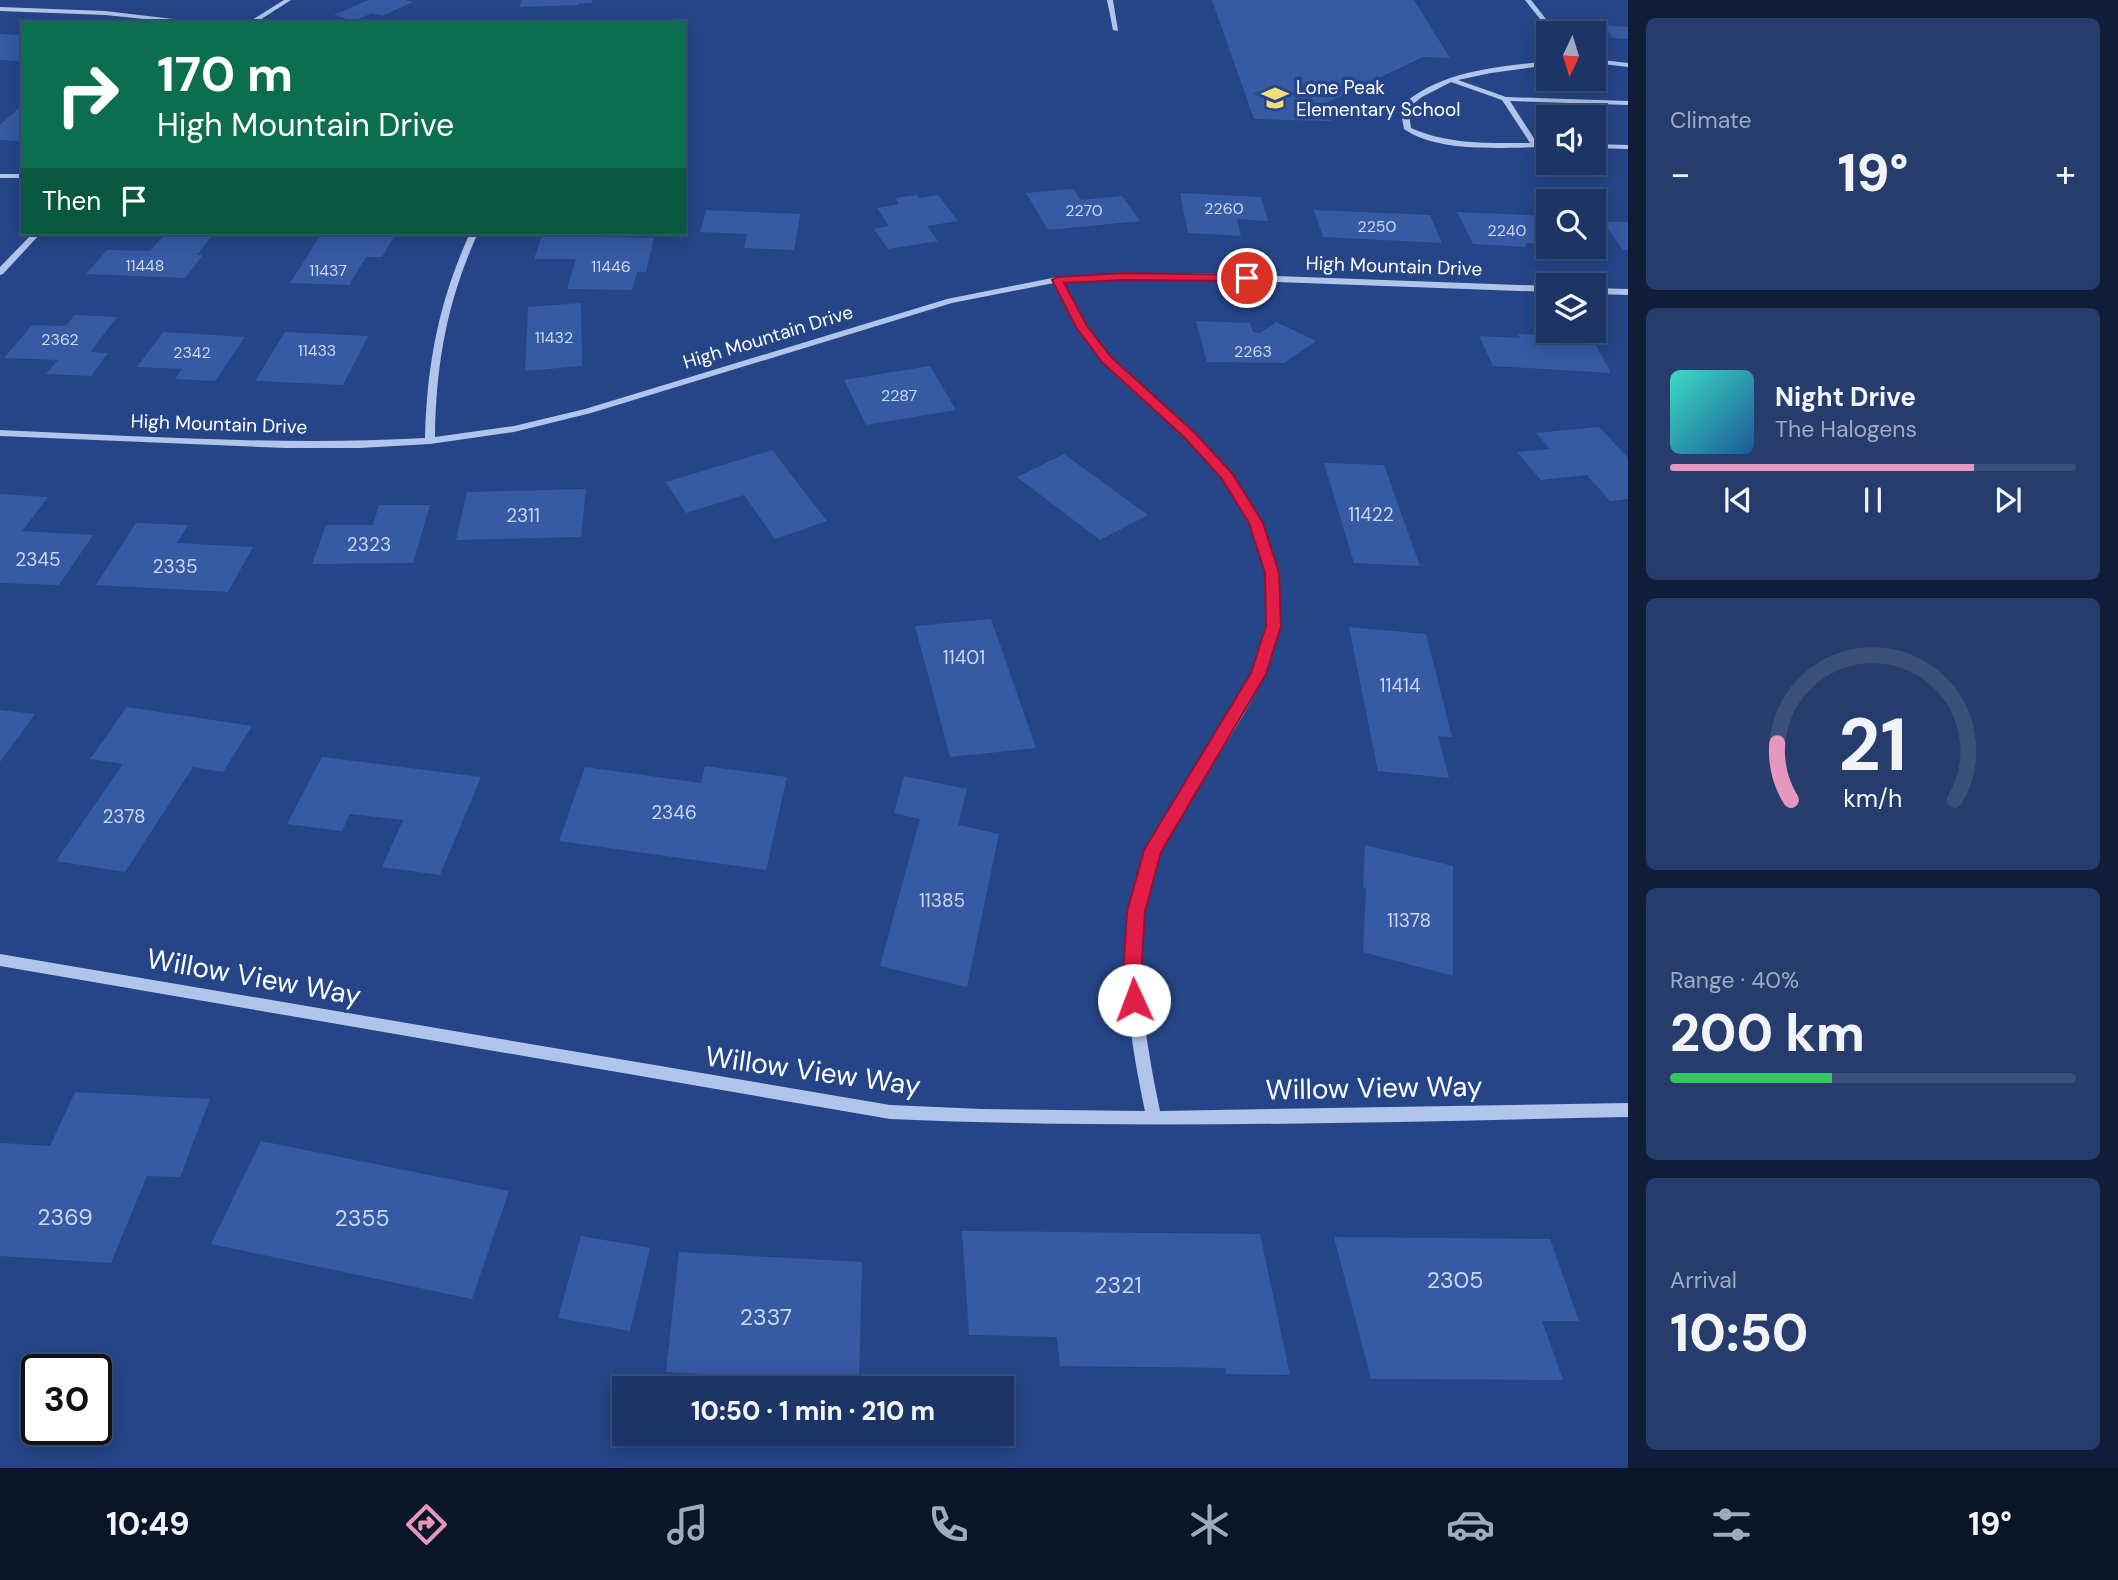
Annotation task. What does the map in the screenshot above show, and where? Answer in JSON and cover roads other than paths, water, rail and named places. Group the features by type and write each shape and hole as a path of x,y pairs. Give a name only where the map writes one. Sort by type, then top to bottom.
{"street":[{"path":"253,21 288,0"},
{"path":"1111,0 1116,30"},
{"path":"1528,0 1545,21"},
{"path":"0,9 105,13 184,21"},
{"path":"1606,62 1628,65"},
{"path":"1535,145 1445,141 1422,137 1408,128 1404,107 1411,100 1470,73 1536,65"},
{"path":"1451,80 1505,99 1628,103"},
{"path":"1505,99 1535,145"},
{"path":"1606,146 1628,147"},
{"path":"0,176 21,176"},
{"path":"0,272 35,235"},
{"path":"430,441 434,351 445,305 460,261 473,235"},
{"name":"High Mountain Drive","path":"0,433 286,445 360,445 430,441 514,429 588,411 939,304 1057,280 1192,276 1536,289"},
{"path":"1057,280 1081,327 1106,359 1189,435 1227,476 1256,523 1272,573 1274,626 1259,674 1153,850 1136,912 1132,976 1139,1047 1154,1118"},
{"path":"1606,291 1628,292"},
{"name":"Willow View Way","path":"0,960 890,1112 993,1118 1154,1118 1628,1110"}],"place":[{"name":"Lone Peak Elementary School","path":"1275,98"}]}
